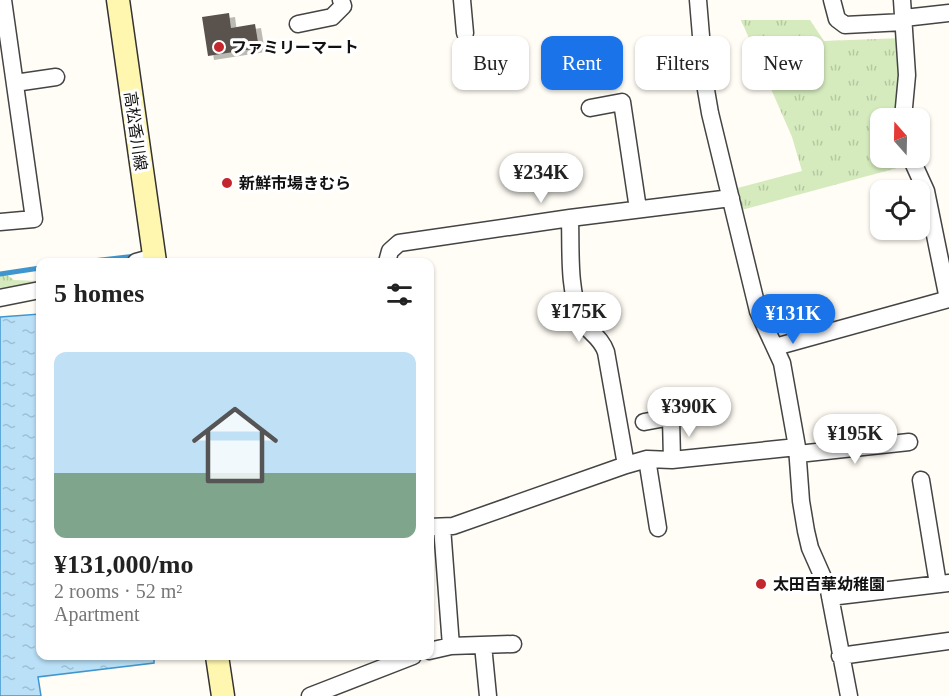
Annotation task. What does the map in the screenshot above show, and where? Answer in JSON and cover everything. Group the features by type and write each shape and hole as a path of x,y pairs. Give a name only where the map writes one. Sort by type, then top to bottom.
{"main road":[{"name":"高松香川線","path":"118,0 148,258"},
{"path":"218,660 223,696"}],"street":[{"path":"0,222 34,219 3,0"},
{"path":"298,24 332,17 343,6 341,0"},
{"path":"462,0 465,33"},
{"path":"698,0 705,84 710,113 758,311 782,363 798,451 806,531 810,548 830,597 849,696"},
{"path":"832,0 837,19 845,25 949,13"},
{"path":"902,0 903,38 908,75 904,108"},
{"path":"15,83 56,76"},
{"path":"590,108 622,102 638,209"},
{"path":"775,347 948,299 926,191 916,168"},
{"path":"388,258 390,251 399,243 570,218 731,198"},
{"path":"570,218 573,285 582,320 603,341 626,465"},
{"path":"0,298 36,291"},
{"path":"644,422 701,412"},
{"path":"671,417 672,460"},
{"path":"451,646 436,527 464,522 647,459 672,460 909,442"},
{"path":"647,459 658,528"},
{"path":"830,597 944,583 921,480"},
{"path":"840,656 949,640"},
{"path":"434,650 451,646 513,644"},
{"path":"483,645 489,696"},
{"path":"310,696 396,660"}],"green space":[{"path":"741,20 810,20 821,36 748,36"},
{"path":"903,38 903,108 870,108 870,168 897,168 734,212 730,190 802,171 792,137 772,90 824,90 824,41"},
{"path":"6,274 14,280 36,281 36,286 0,292 0,275"}],"water":[{"path":"36,314 36,660 154,660 154,663 38,677 41,696 0,696 0,317"}],"building":[{"path":"229,13 231,28 255,24 259,48 208,56 202,17"}],"waterway":[{"path":"119,258 136,256"},
{"path":"0,274 36,269"}],"place":[{"name":"ファミリーマート","path":"219,47"},
{"name":"新鮮市場きむら","path":"227,183"},
{"name":"太田百華幼稚園","path":"761,584"}]}
